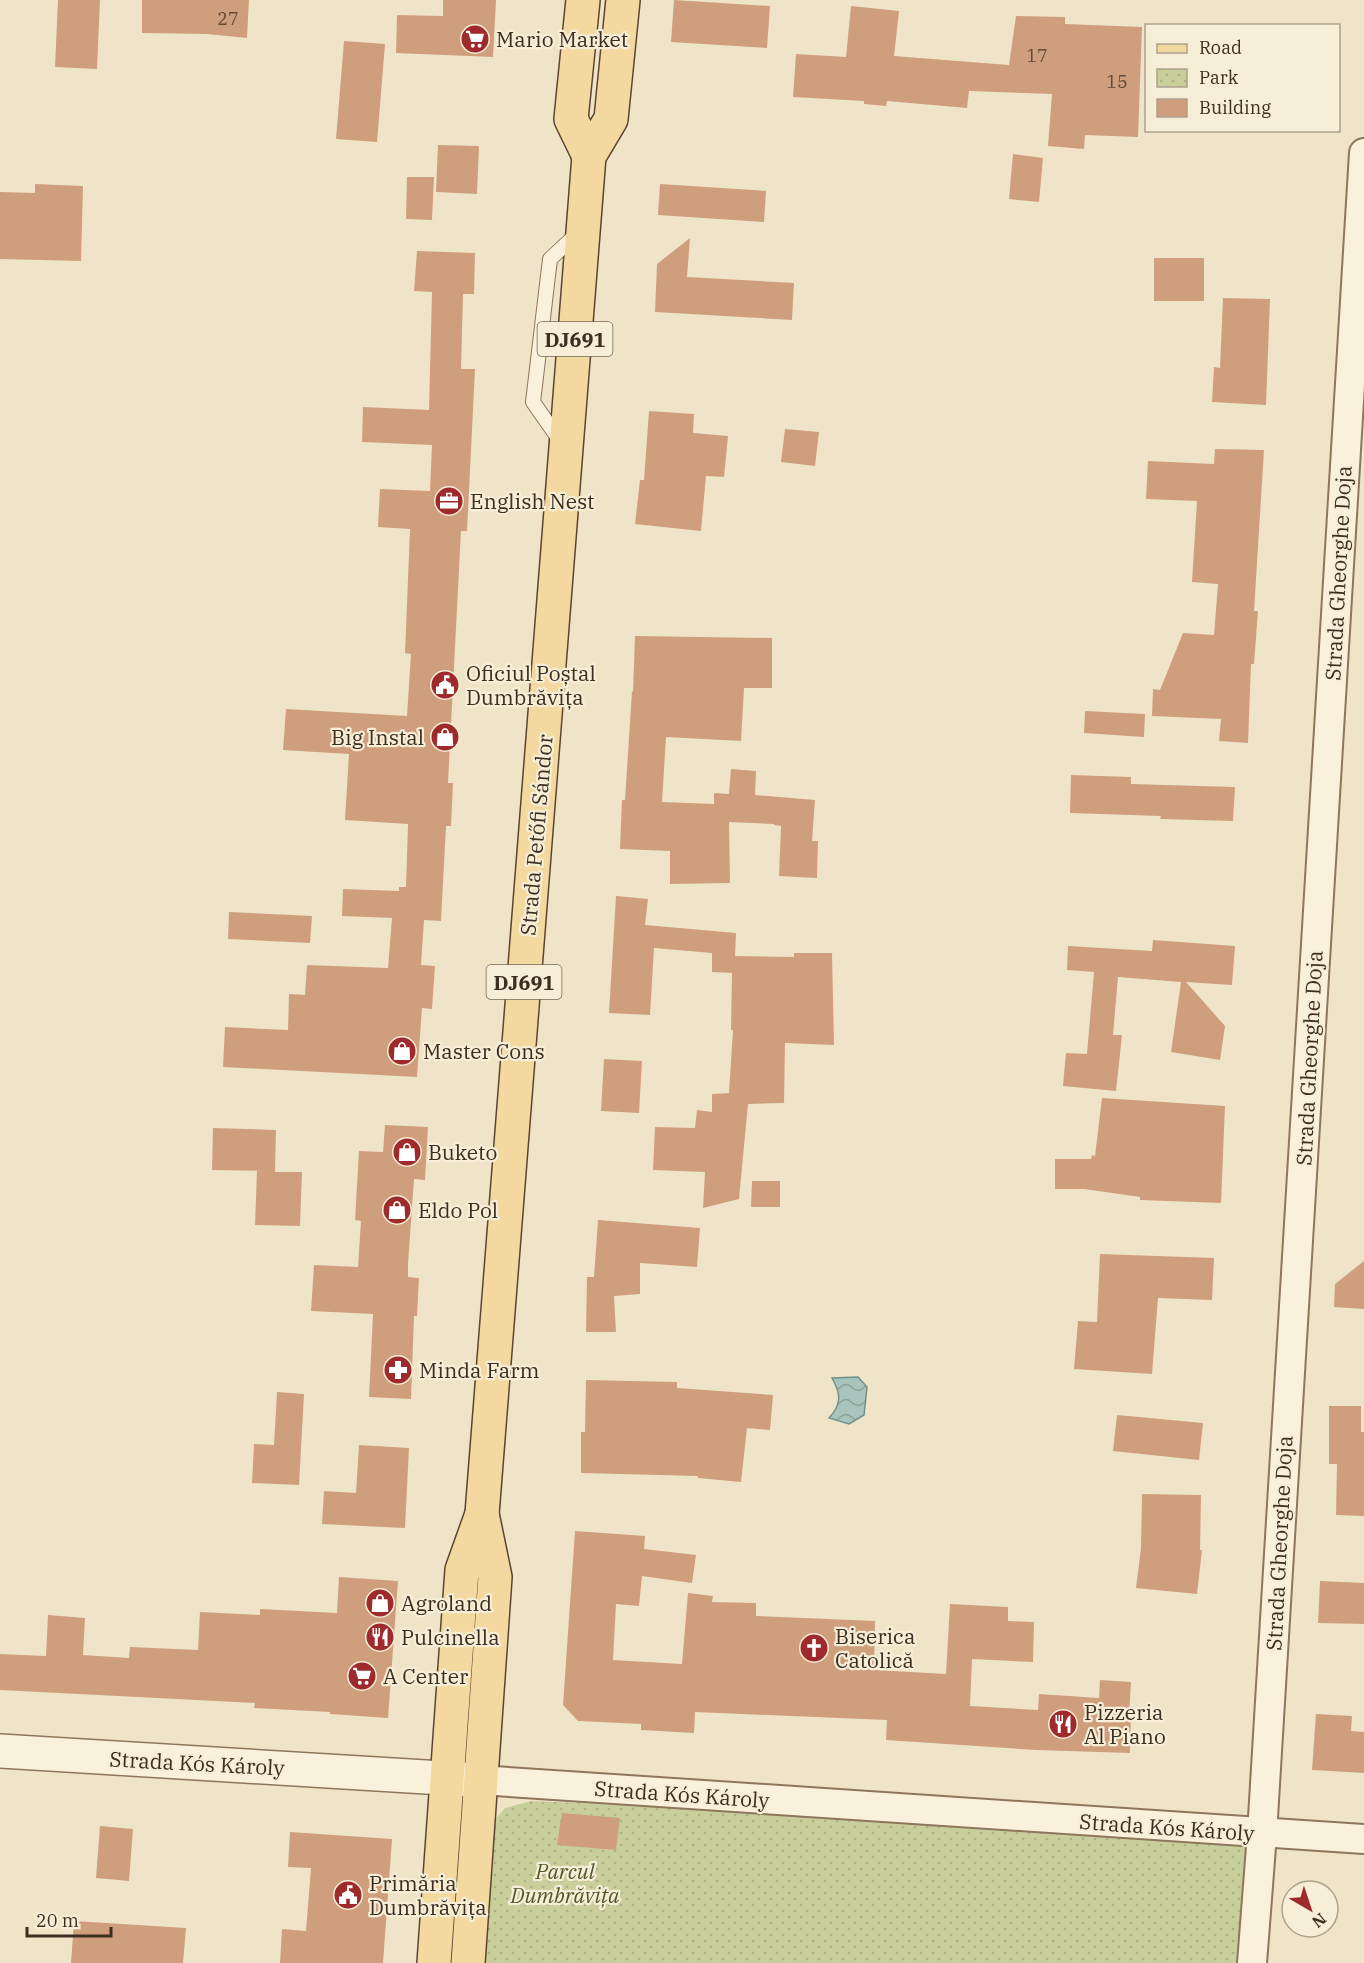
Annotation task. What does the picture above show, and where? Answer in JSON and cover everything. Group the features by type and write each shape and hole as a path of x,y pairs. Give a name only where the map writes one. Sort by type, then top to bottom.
{"main road":[{"name":"Strada Petőfi Sándor","path":"583,0 572,119 589,156"},
{"name":"Strada Petőfi Sándor","path":"434,1963 462,1570 482,1514 589,156 611,119 622,0"},
{"name":"Strada Petőfi Sándor","path":"468,1963 495,1576 482,1514"}],"street":[{"name":"Strada Gheorghe Doja","path":"1252,1963 1262,1834 1364,153"},
{"name":"Strada Kós Károly","path":"0,1751 479,1780 1364,1839"}],"green space":[{"name":"Parcul Dumbrăvița","path":"531,1801 1195,1829 1262,1834 1252,1963 478,1963 488,1828 505,1808"}],"water":[{"path":"858,1377 867,1387 864,1415 849,1424 829,1418 839,1399 832,1378"}],"building":[{"path":"58,0 100,0 97,69 55,67"},
{"path":"142,0 249,0 247,38 207,34 142,33"},
{"path":"443,0 496,0 493,57 396,53 397,15 443,16"},
{"path":"674,0 770,6 767,48 671,42"},
{"path":"851,6 899,11 894,56 1009,65 1016,16 1065,17 1065,24 1142,27 1138,137 1085,135 1084,149 1048,146 1052,94 969,91 967,108 887,101 886,106 864,104 864,101 793,97 796,54 846,57"},
{"path":"344,41 385,44 377,142 336,139"},
{"path":"438,145 479,146 477,194 436,192"},
{"path":"1013,154 1043,158 1039,202 1009,199"},
{"path":"407,177 434,177 432,220 406,219"},
{"path":"35,184 83,186 81,261 0,259 0,192 35,193"},
{"path":"660,184 766,191 764,222 658,215"},
{"path":"690,238 687,277 794,283 792,320 655,312 657,264"},
{"path":"417,251 475,253 474,294 463,294 461,369 475,369 467,531 461,531 448,783 453,783 451,826 446,826 441,921 424,920 421,965 435,966 432,1009 422,1008 417,1077 223,1067 225,1027 288,1030 289,994 305,995 307,965 388,968 392,918 342,916 343,889 399,891 399,887 406,887 408,824 345,820 349,754 283,750 286,709 407,716 411,654 405,653 410,529 378,527 380,489 430,491 432,445 362,442 363,407 429,410 432,292 414,291"},
{"path":"1154,258 1204,258 1204,301 1154,301"},
{"path":"1223,298 1270,299 1266,405 1212,402 1214,367 1220,368"},
{"path":"649,411 694,414 693,433 728,436 724,477 706,476 701,531 635,524 640,480 644,480"},
{"path":"785,429 819,432 815,466 781,462"},
{"path":"1215,449 1264,450 1254,611 1258,611 1254,664 1251,664 1248,743 1219,741 1221,719 1152,716 1153,689 1160,690 1183,633 1214,635 1218,584 1192,582 1197,501 1146,499 1148,461 1214,464"},
{"path":"635,636 772,638 772,688 744,688 741,741 666,737 662,802 714,804 714,793 729,794 731,769 756,771 755,795 815,800 812,841 818,841 817,878 779,876 781,826 774,824 729,822 730,883 670,884 670,851 620,849 622,800 625,800 633,692"},
{"path":"1085,711 1145,714 1144,737 1084,733"},
{"path":"1071,775 1131,777 1131,784 1235,787 1233,821 1070,813"},
{"path":"616,896 648,899 645,925 736,933 735,956 794,957 794,953 832,953 834,1045 785,1043 784,1103 748,1104 739,1199 703,1208 705,1172 653,1170 655,1127 695,1128 697,1110 712,1112 712,1094 729,1093 733,1030 731,1030 732,973 712,972 712,953 654,948 650,1015 609,1013"},
{"path":"229,912 312,916 310,943 228,939"},
{"path":"1153,940 1235,946 1232,985 1186,982 1225,1026 1220,1060 1171,1052 1181,982 1118,977 1113,1035 1122,1035 1116,1091 1063,1086 1066,1053 1087,1054 1094,972 1067,970 1068,946 1152,951"},
{"path":"604,1059 642,1061 639,1113 601,1111"},
{"path":"1102,1098 1225,1106 1221,1203 1140,1200 1140,1197 1084,1189 1055,1189 1055,1159 1091,1159 1092,1155 1095,1156"},
{"path":"385,1125 428,1127 425,1180 414,1179 408,1264 408,1277 419,1278 417,1316 414,1316 411,1399 369,1397 373,1314 311,1311 314,1265 358,1267 361,1221 355,1220 359,1151 383,1152"},
{"path":"213,1128 276,1130 275,1172 302,1172 300,1226 255,1225 257,1171 266,1171 212,1170"},
{"path":"752,1181 780,1181 780,1207 751,1207"},
{"path":"598,1220 700,1228 697,1267 640,1263 640,1294 614,1296 616,1332 586,1332 587,1277 594,1277"},
{"path":"1100,1254 1214,1258 1212,1300 1158,1298 1152,1374 1074,1369 1078,1321 1097,1322"},
{"path":"1364,1261 1364,1309 1334,1307 1335,1284"},
{"path":"586,1380 677,1382 677,1388 773,1395 770,1430 747,1428 741,1482 698,1478 698,1476 581,1473 581,1432 585,1432"},
{"path":"277,1392 304,1394 299,1485 252,1483 254,1444 274,1445"},
{"path":"1329,1406 1361,1406 1361,1432 1364,1432 1364,1516 1336,1515 1337,1464 1329,1464"},
{"path":"1117,1415 1203,1423 1199,1460 1113,1451"},
{"path":"359,1445 409,1448 405,1528 322,1524 324,1491 356,1493"},
{"path":"1142,1494 1201,1495 1200,1550 1202,1550 1197,1594 1136,1588 1141,1548"},
{"path":"575,1531 645,1536 644,1549 696,1555 692,1583 642,1576 639,1606 616,1604 613,1660 682,1664 688,1593 713,1596 712,1602 756,1603 756,1616 875,1621 874,1670 946,1674 950,1604 1008,1607 1008,1621 1034,1622 1033,1662 972,1659 970,1706 1038,1710 1039,1694 1099,1698 1100,1680 1131,1682 1130,1753 1036,1750 886,1740 887,1720 695,1712 694,1733 641,1730 641,1724 578,1721 563,1705"},
{"path":"339,1577 398,1581 388,1718 254,1708 255,1703 0,1690 0,1654 46,1656 48,1615 85,1618 83,1655 129,1658 130,1647 198,1650 200,1612 260,1615 260,1609 337,1613"},
{"path":"1320,1581 1364,1583 1364,1624 1318,1623"},
{"path":"1316,1714 1352,1716 1351,1731 1364,1732 1364,1773 1312,1770"},
{"path":"562,1813 620,1818 616,1850 557,1845"},
{"path":"100,1826 133,1829 129,1881 96,1878"},
{"name":"Primăria Dumbrăvița","path":"290,1832 392,1839 383,1963 280,1963 282,1929 306,1931 311,1868 288,1867"},
{"path":"74,1921 186,1928 183,1963 71,1963"}],"place":[{"name":"Mario Market","path":"475,39"},
{"name":"English Nest","path":"449,501"},
{"name":"Oficiul Poștal Dumbrăvița","path":"445,685"},
{"name":"Big Instal","path":"445,737"},
{"name":"Master Cons","path":"402,1051"},
{"name":"Buketo","path":"407,1152"},
{"name":"Eldo Pol","path":"397,1210"},
{"name":"Minda Farm","path":"398,1370"},
{"name":"Agroland","path":"380,1603"},
{"name":"Pulcinella","path":"380,1637"},
{"name":"Biserica Catolică","path":"814,1648"},
{"name":"A Center","path":"362,1676"},
{"name":"Pizzeria Al Piano","path":"1063,1724"},
{"name":"Primăria Dumbrăvița","path":"348,1895"}]}
